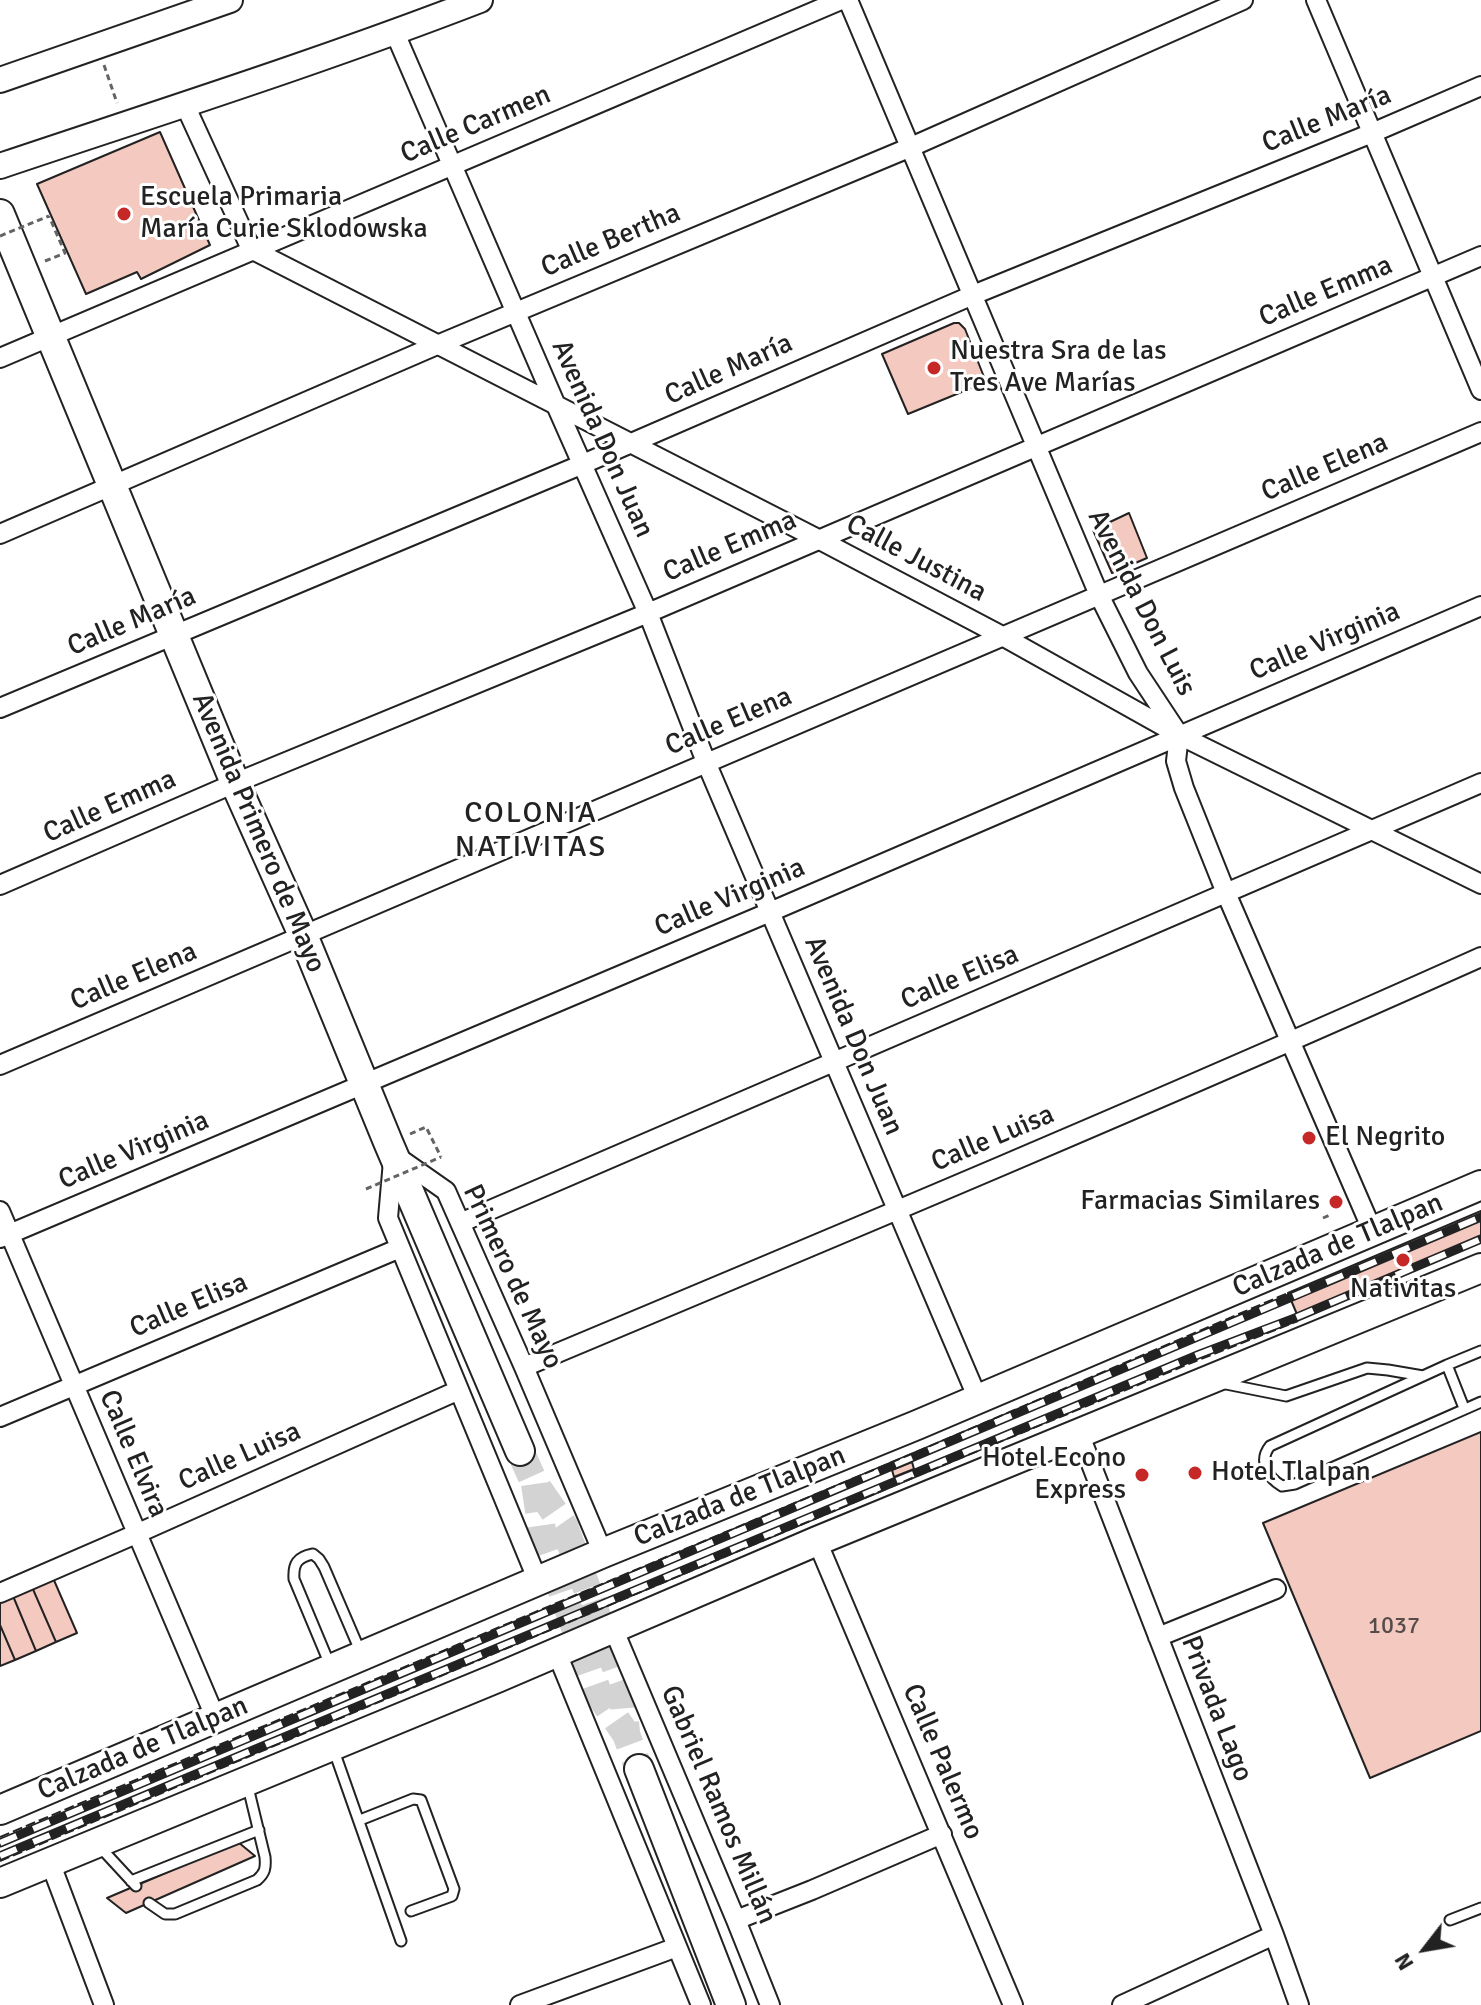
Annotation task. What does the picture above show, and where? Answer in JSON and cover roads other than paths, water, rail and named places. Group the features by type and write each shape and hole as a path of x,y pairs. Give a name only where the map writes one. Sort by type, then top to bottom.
{"main road":[{"path":"0,80 230,0"},
{"path":"0,166 395,33 480,0"},
{"name":"Avenida Primero de Mayo","path":"0,214 235,783 303,935 520,1451"},
{"name":"Calzada de Tlalpan","path":"0,1810 1481,1185"},
{"path":"0,1883 497,1678 817,1541 1481,1268"},
{"path":"639,1769 731,2005"}],"street":[{"name":"Calle Carmen","path":"0,358 841,0"},
{"name":"Avenida Don Luis","path":"848,0 1099,595 1138,673 1179,735 1176,761 1184,788 1226,893 1373,1232"},
{"name":"Calle Bertha","path":"0,534 516,311 911,147 1243,0"},
{"path":"1316,0 1481,390"},
{"name":"Avenida Don Juan","path":"395,33 648,613 706,762 978,1399"},
{"name":"Calle María","path":"0,708 583,464 973,295 1481,86"},
{"path":"185,105 251,249"},
{"name":"Calle Justina","path":"251,249 818,539 1004,637 1179,735 1481,884"},
{"name":"Calle Emma","path":"0,885 235,783 648,613 1481,256"},
{"name":"Calle Elena","path":"0,1065 1481,432"},
{"name":"Calle Virginia","path":"5,1236 1481,606"},
{"name":"Calle Elisa","path":"460,1223 1481,783"},
{"name":"Calle Luisa","path":"524,1367 897,1211 1481,957"},
{"path":"394,1154 388,1218 538,1581"},
{"name":"Primero de Mayo","path":"394,1154 446,1191 603,1553"},
{"name":"Calle Elvira","path":"0,1211 5,1236 216,1719"},
{"name":"Calle Elisa","path":"0,1417 400,1248"},
{"name":"Calle Luisa","path":"0,1593 459,1390"},
{"name":"Privada Lago","path":"1079,1433 1299,2005"},
{"name":"Calle Palermo","path":"817,1541 1013,2005"},
{"path":"1158,1637 1276,1589"},
{"name":"Gabriel Ramos Millán","path":"613,1628 770,2005"},
{"path":"556,1651 701,2005"},
{"path":"736,1920 942,1834"},
{"path":"50,1862 104,2005"},
{"path":"1122,2005 1274,1935"},
{"path":"520,2005 677,1947"}],"lane":[{"path":"1481,1351 1270,1446 1264,1457 1270,1477 1282,1486 1295,1484 1481,1402"},
{"path":"1447,1365 1464,1408"},
{"path":"1206,1380 1286,1396 1367,1368 1423,1376"},
{"path":"332,1669 294,1579 296,1560 304,1556 313,1554 324,1567 363,1656"},
{"path":"332,1745 401,1941"},
{"path":"149,1903 165,1914 175,1914 257,1880 266,1869 247,1780"},
{"path":"360,1820 413,1799 421,1800 454,1889 452,1896 411,1911"},
{"path":"97,1843 133,1884 259,1830"},
{"path":"1450,1920 1481,1908"}],"tunnel":[{"path":"520,1451 535,1484 564,1526 622,1684 626,1733"},
{"path":"535,1484 543,1537 598,1693 626,1734 639,1769"}],"railway":[{"path":"0,1843 1481,1217"},
{"path":"0,1856 1481,1239"}],"place":[{"name":"Escuela Primaria María Curie Sklodowska","path":"124,214"},
{"name":"Nuestra Sra de las Tres Ave Marías","path":"934,368"},
{"name":"El Negrito","path":"1309,1138"},
{"name":"Farmacias Similares","path":"1336,1202"},
{"name":"Nativitas","path":"1403,1260"},
{"name":"Hotel Tlalpan","path":"1195,1473"},
{"name":"Hotel Econo Express","path":"1142,1475"}],"district":[{"name":"COLONIA NATIVITAS","path":"531,831"}]}
